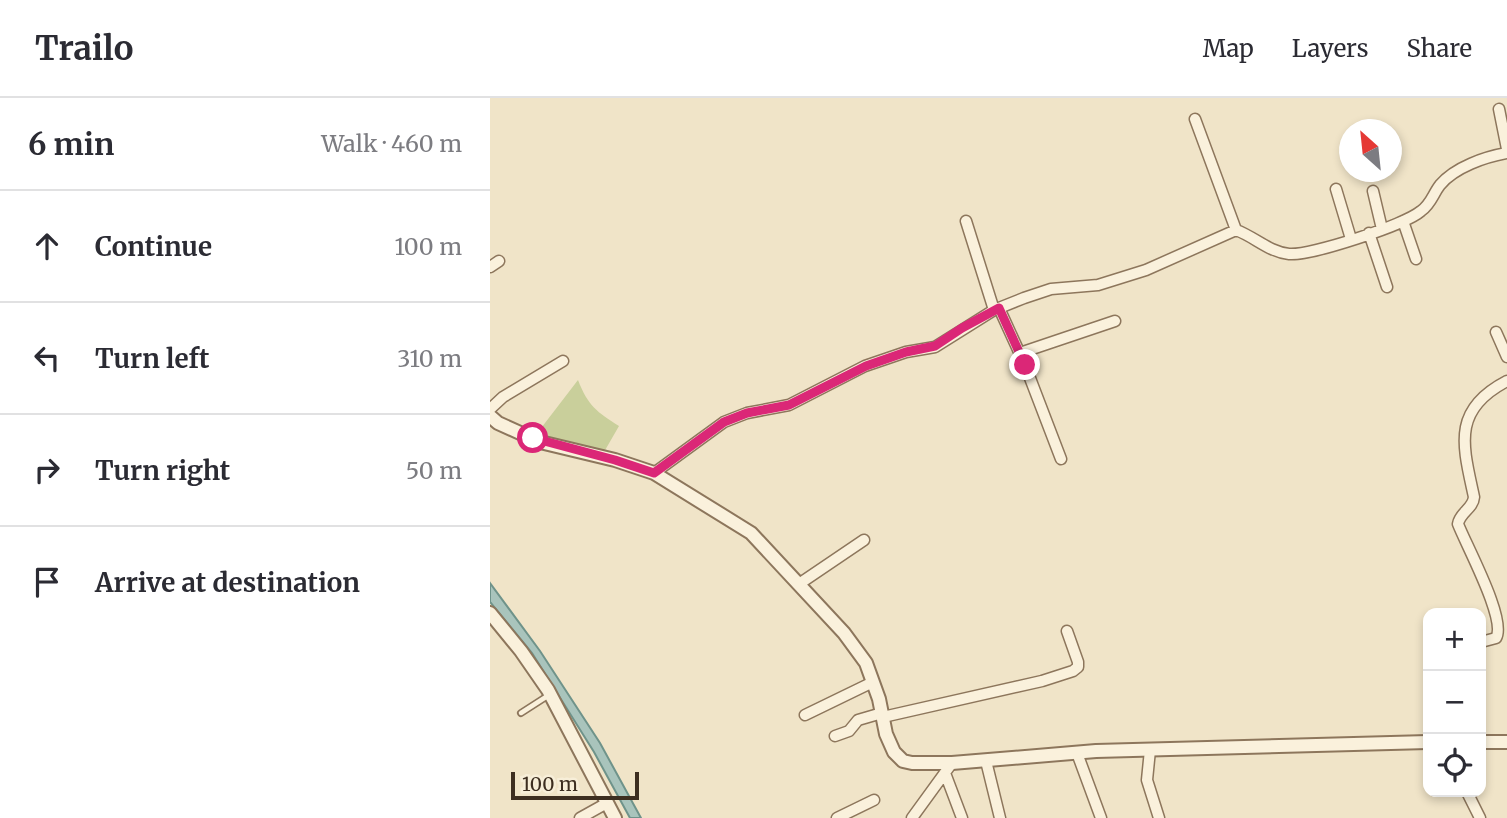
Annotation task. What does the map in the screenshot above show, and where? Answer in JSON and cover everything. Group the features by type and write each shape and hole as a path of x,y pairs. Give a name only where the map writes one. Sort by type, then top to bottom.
{"street":[{"path":"654,473 724,422 747,413 789,405 866,366 906,352 935,346 997,309 1051,289 1098,285 1146,270 1236,230 1251,236 1268,248 1292,254 1351,239 1403,221 1425,208 1443,182 1453,174 1507,151 1499,109"},
{"path":"1195,119 1236,230"},
{"path":"1336,189 1351,239"},
{"path":"1373,191 1382,229"},
{"path":"966,221 997,309 1020,353 1061,458"},
{"path":"1403,221 1416,260"},
{"path":"1369,233 1387,287"},
{"path":"1020,353 1115,321"},
{"path":"1496,332 1507,357"},
{"path":"490,409 503,397 564,361"},
{"path":"1486,641 1496,638 1500,628 1491,596 1458,524 1474,502 1463,445 1465,429 1478,401 1507,381"},
{"path":"490,416 498,423 540,442 615,460 654,473 751,533 799,584 866,663 894,751 903,761 948,768 986,761 1077,753 1423,742"},
{"path":"799,584 864,540"},
{"path":"490,613 521,651 550,695 615,818"},
{"path":"835,736 849,731 858,720 1042,681 1073,671 1078,666 1067,631"},
{"path":"805,715 873,682"},
{"path":"1486,742 1507,742"},
{"path":"1150,750 1147,780 1159,818"},
{"path":"1077,753 1101,818"},
{"path":"986,761 1000,818"},
{"path":"912,818 948,768"},
{"path":"948,768 962,818"},
{"path":"1470,797 1480,818"},
{"path":"837,818 874,800"},
{"path":"580,818 607,803"}],"lane":[{"path":"521,713 550,695"}],"green space":[{"path":"578,380 594,407 619,426 604,452 535,436"}],"water":[{"path":"490,583 540,651 600,743 641,818 630,818 594,752 532,653 490,602"}],"route":[{"path":"533,438 654,473 724,422 747,413 789,405 866,366 906,352 935,346 999,308 1025,365"}]}
